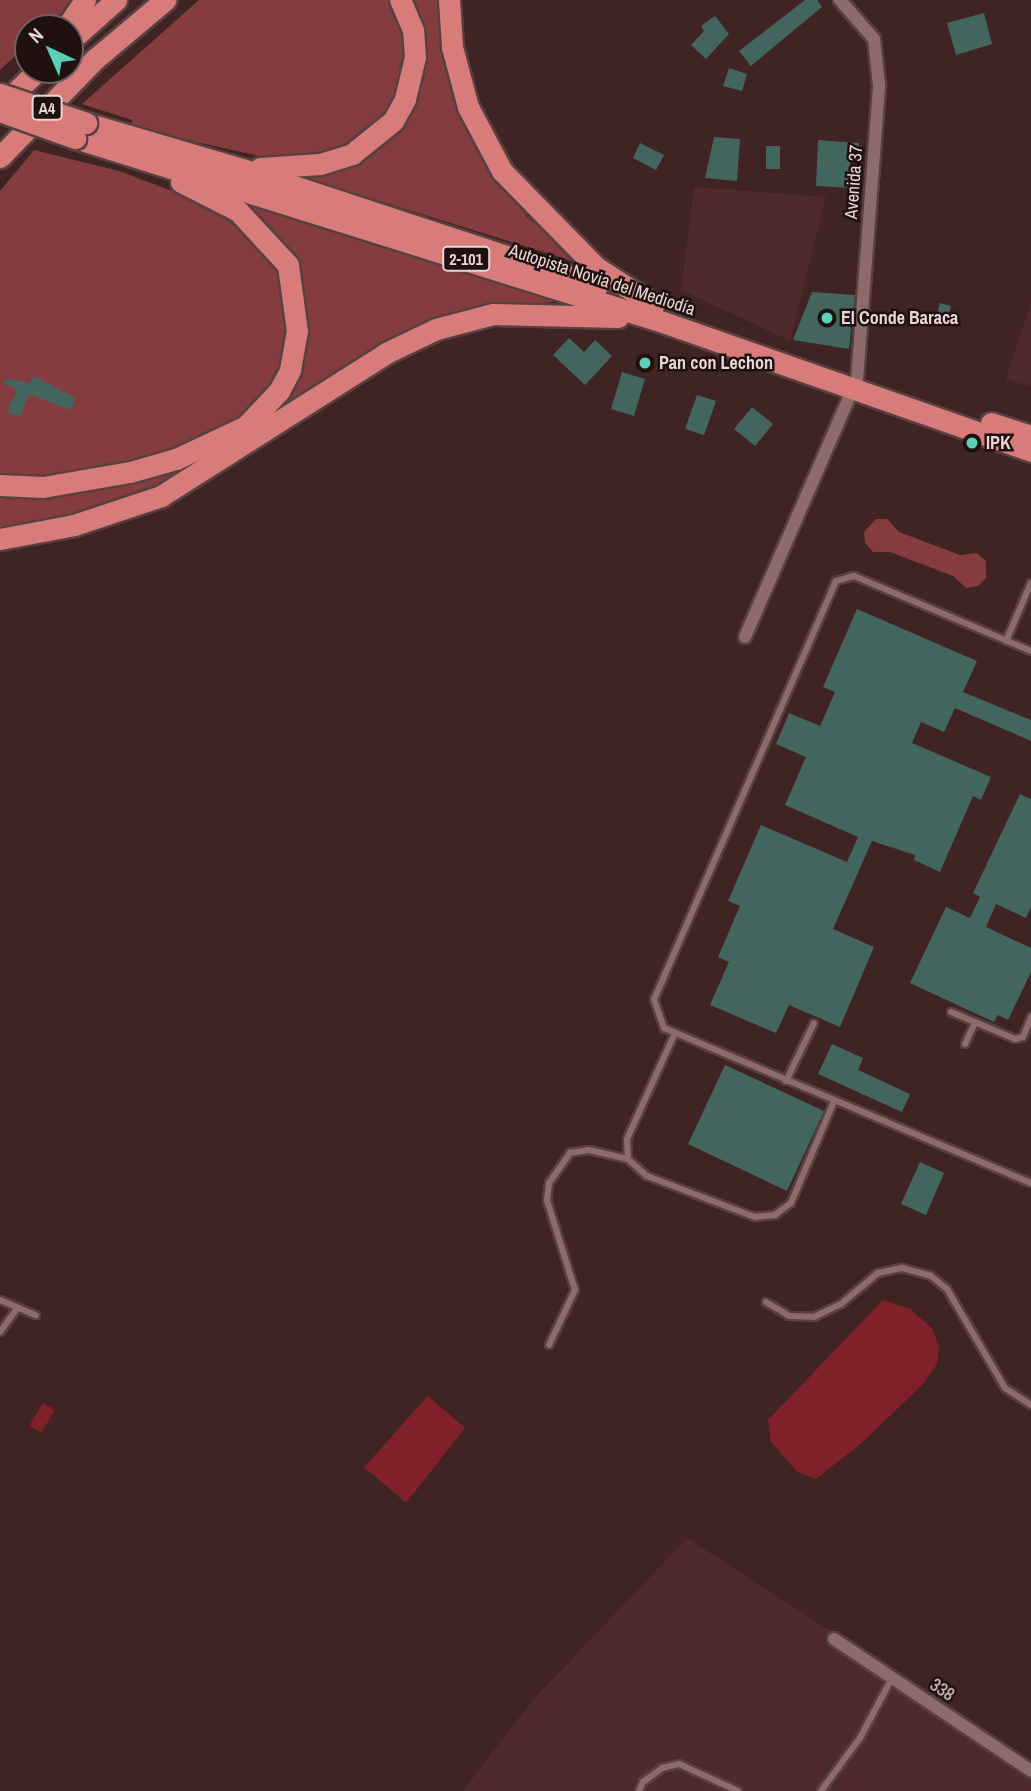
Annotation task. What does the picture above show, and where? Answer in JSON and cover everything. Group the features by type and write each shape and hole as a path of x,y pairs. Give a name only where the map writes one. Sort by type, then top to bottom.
{"highway":[{"path":"84,29 116,0"},
{"name":"A4","path":"0,157 95,59 165,0"},
{"path":"95,59 182,0"},
{"path":"242,169 320,164 352,154 378,137 405,99 415,57 413,30 400,0"},
{"path":"449,0 452,47 468,107 502,171 596,267 658,314"},
{"name":"A4","path":"0,109 24,84"},
{"name":"2-101","path":"0,93 81,130"},
{"name":"2-101","path":"0,109 81,130"},
{"path":"0,485 43,487 130,472 226,439 246,426 279,391 295,350 293,276 267,237 238,211 81,130"},
{"name":"Autopista Novia del Mediodía","path":"81,130 242,169 658,314 1031,451"},
{"name":"Autopista Novia del Mediodía","path":"81,130 658,314"},
{"path":"0,539 74,525 161,496 386,354 436,329 493,314 658,314"},
{"name":"Autopista Novia del Mediodía","path":"855,386 1031,436"}],"street":[{"name":"Avenida 37","path":"745,637 855,386 879,85 874,39 840,0"},
{"name":"338","path":"834,1639 1031,1771"}],"lane":[{"path":"1031,651 854,576 836,580 654,999 664,1028 1031,1183"},
{"path":"1006,640 1031,583"},
{"path":"951,1012 1015,1039 1023,1037 1031,1017"},
{"path":"786,1081 814,1023"},
{"path":"965,1044 975,1023"},
{"path":"628,1159 627,1139 675,1033"},
{"path":"549,1345 575,1290 547,1200 549,1183 570,1153 589,1150 628,1159 647,1176 755,1217 775,1215 791,1203 834,1101"},
{"path":"766,1302 789,1316 814,1317 841,1304 878,1273 902,1268 931,1276 947,1289 1005,1388 1031,1405"},
{"path":"0,1300 36,1315"},
{"path":"0,1332 17,1309"},
{"path":"821,1791 860,1738 892,1678"},
{"path":"639,1791 643,1782 662,1768 679,1764 738,1791"}],"shaded area":[{"path":"0,0 75,0 60,14 14,14 14,57 0,70"},
{"path":"199,0 390,0 408,45 404,78 391,111 348,147 308,157 268,158 132,128 132,120 82,104"},
{"path":"406,0 440,0 453,93 476,145 527,217 582,264 293,174 405,118"},
{"path":"34,150 119,171 209,205 249,232 274,259 287,294 286,343 279,374 245,416 209,437 115,466 43,478 0,475 0,191"},
{"path":"694,187 826,197 790,341 681,290"},
{"path":"222,193 559,301 455,315 148,492 80,515 0,530 0,489 152,475 285,388 300,286"},
{"path":"1031,301 1031,387 1006,379"},
{"path":"876,519 887,519 899,532 960,555 977,553 986,561 986,578 978,586 966,588 953,576 890,552 873,552 865,543 864,532"},
{"path":"883,1300 910,1309 932,1328 939,1347 937,1364 923,1384 863,1442 816,1479 797,1472 771,1442 768,1420"},
{"path":"428,1396 465,1428 406,1503 364,1467"},
{"path":"43,1403 55,1410 41,1433 29,1426"},
{"path":"687,1538 1031,1761 1031,1791 463,1791 531,1702"}],"building":[{"path":"805,0 817,0 822,7 751,66 739,51"},
{"path":"984,13 992,44 956,55 947,23"},
{"path":"715,16 729,34 706,59 691,45 704,31 701,26"},
{"path":"729,68 747,74 742,91 723,86"},
{"path":"714,137 740,139 737,181 705,178"},
{"path":"818,140 859,143 858,159 850,158 849,188 816,186"},
{"path":"640,143 664,155 656,170 633,158"},
{"path":"766,146 780,146 780,169 766,169"},
{"name":"El Conde Baraca","path":"812,292 855,295 849,349 793,340"},
{"path":"940,303 951,306 947,320 936,317"},
{"path":"569,338 584,352 595,340 612,356 585,385 553,355"},
{"path":"622,372 645,379 634,416 611,409"},
{"path":"34,376 76,398 71,410 29,394 20,417 7,412 17,389 4,384 5,379 29,383"},
{"path":"697,395 716,401 704,435 685,429"},
{"path":"752,407 773,424 755,446 734,429"},
{"path":"857,609 977,661 963,692 1031,720 1031,741 955,708 944,732 921,722 912,743 991,777 981,800 973,796 940,872 914,860 915,855 872,841 833,929 874,947 840,1027 789,1005 776,1033 710,1005 729,962 718,957 740,906 728,901 761,825 847,862 858,837 785,805 806,757 776,744 789,713 820,726 835,692 823,687"},
{"path":"1020,794 1031,799 1031,907 1026,918 996,904 986,927 1031,948 1031,972 1008,1020 998,1015 994,1022 910,983 946,907 970,918 980,897 973,893"},
{"path":"832,1044 863,1058 858,1070 910,1094 902,1112 818,1074"},
{"path":"725,1065 824,1111 787,1191 688,1144"},
{"path":"920,1162 944,1173 926,1215 901,1204"}],"place":[{"name":"El Conde Baraca","path":"827,318"},
{"name":"Pan con Lechon","path":"645,363"},
{"name":"IPK","path":"972,443"}]}
